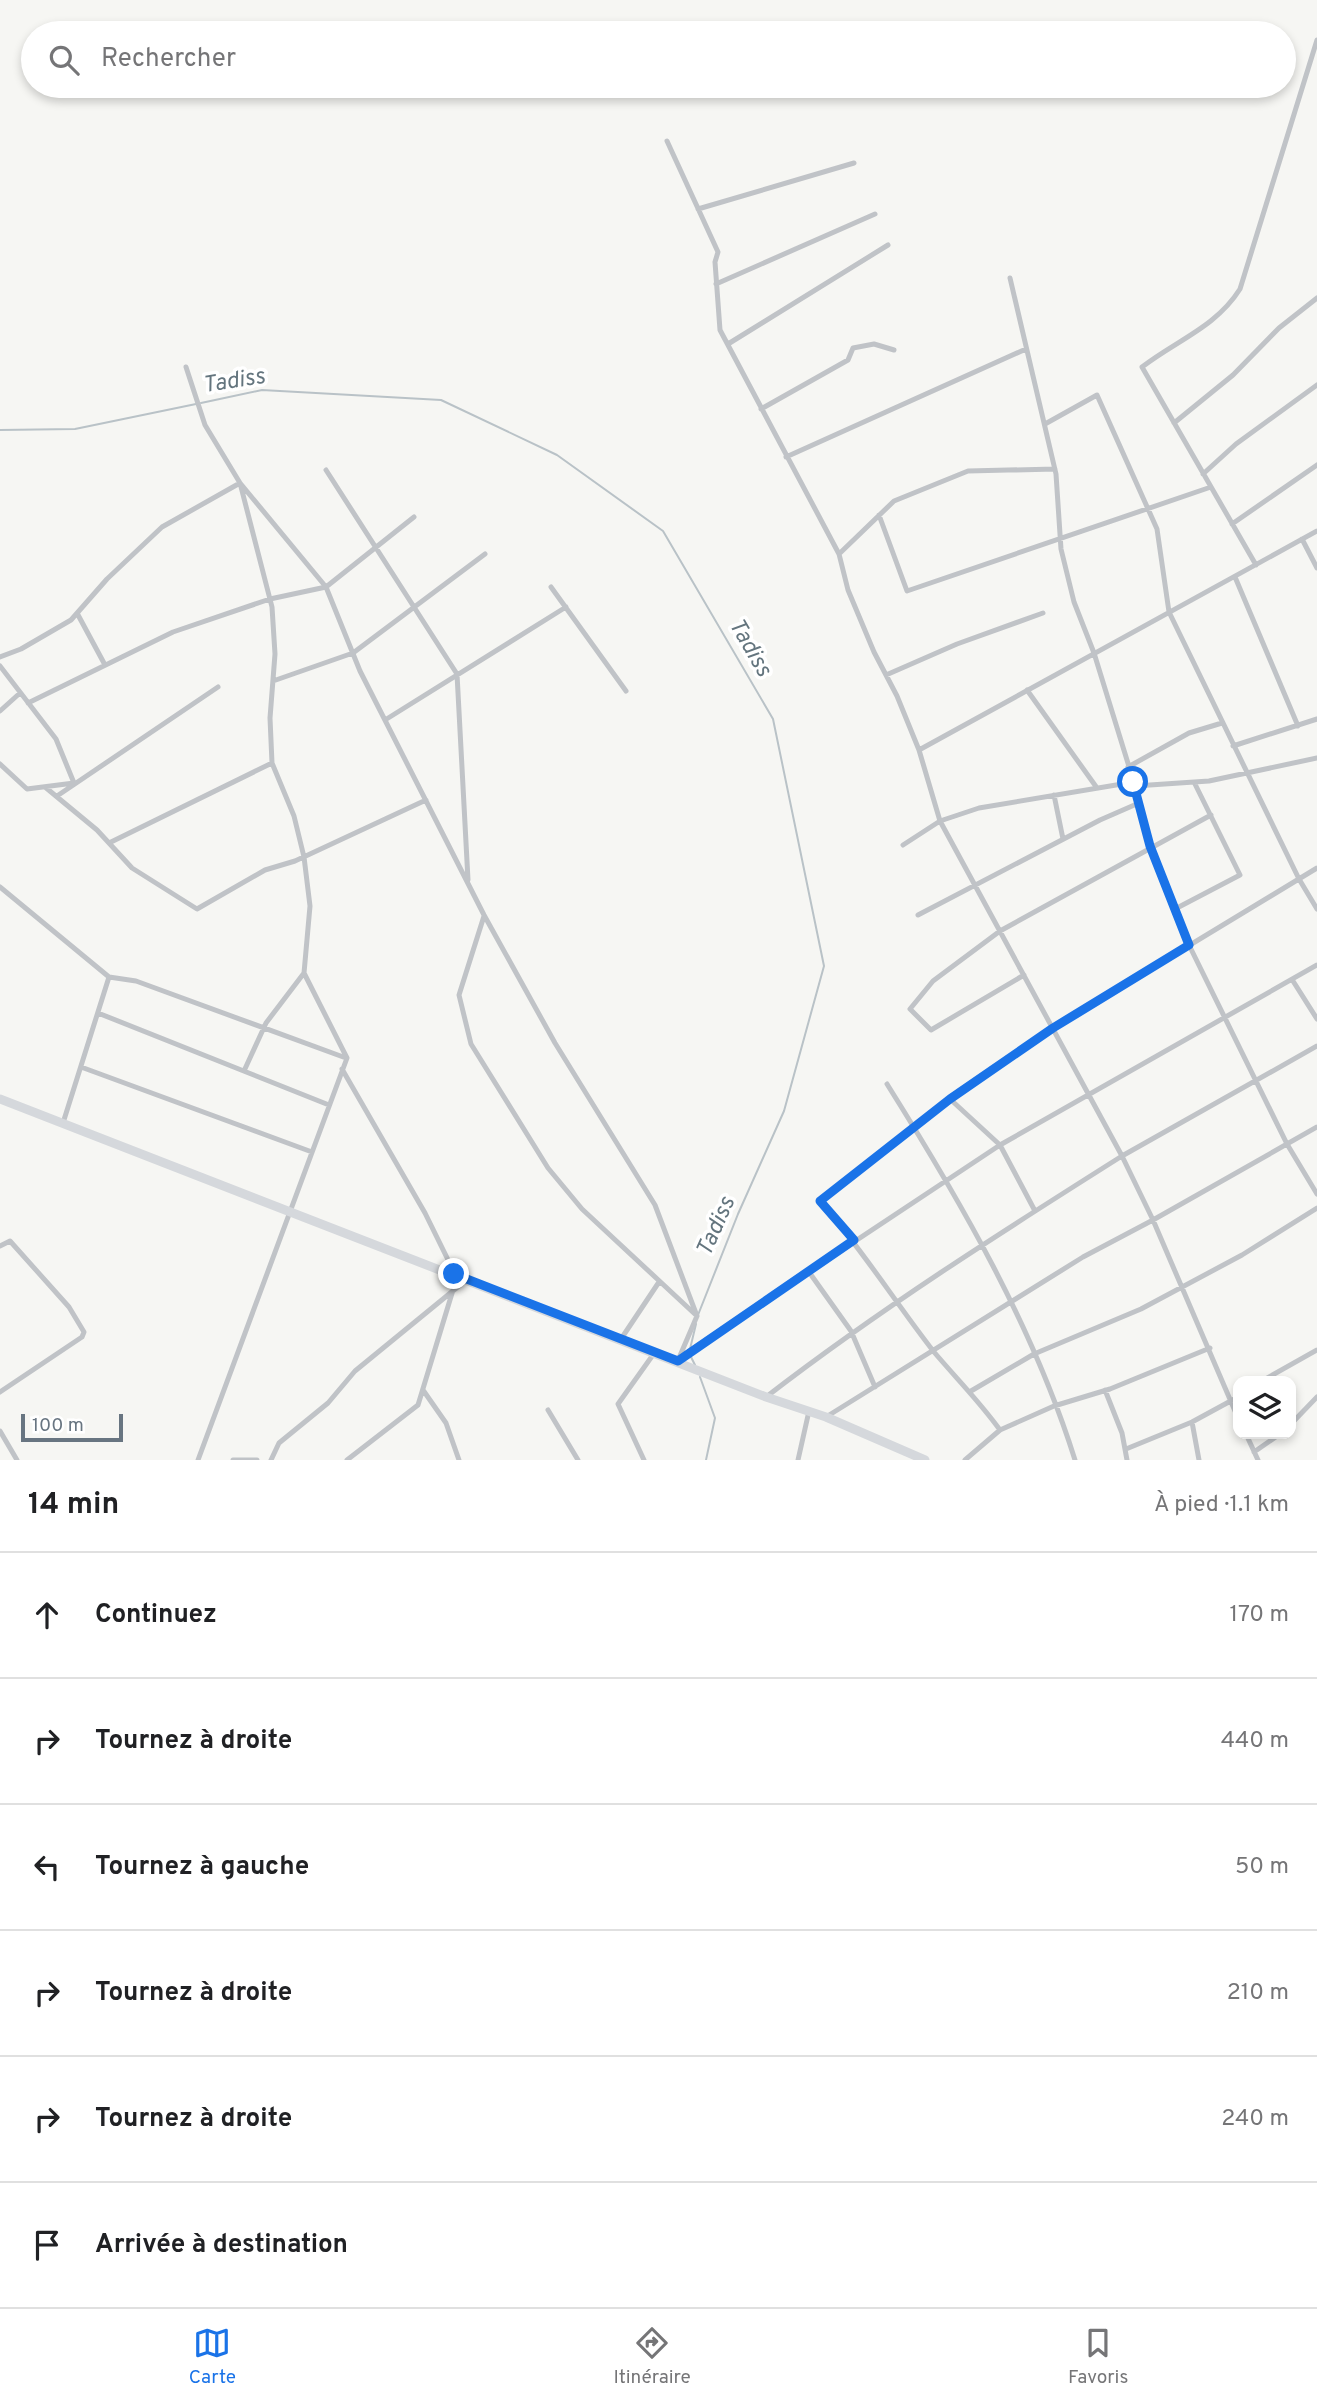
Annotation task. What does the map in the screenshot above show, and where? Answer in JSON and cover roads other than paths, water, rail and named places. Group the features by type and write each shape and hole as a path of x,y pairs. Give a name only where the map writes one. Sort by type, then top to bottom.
{"main road":[{"path":"0,1100 678,1360 766,1397 826,1417 925,1460"}],"street":[{"path":"1256,565 1142,367 1173,344 1213,322 1227,310 1240,289 1317,40"},
{"path":"667,141 718,252 715,262 720,330 839,554 848,590 919,750 940,821 1122,1156 1210,1348 1233,1408"},
{"path":"698,209 854,163"},
{"path":"716,284 875,214"},
{"path":"728,344 888,245"},
{"path":"1010,278 1055,469 1060,537 1074,603 1094,653 1150,846 1189,945 1287,1144 1317,1194"},
{"path":"1174,423 1233,375 1279,328 1317,299"},
{"path":"761,409 848,360 853,348 874,344 894,350"},
{"path":"786,457 1026,349"},
{"path":"186,367 205,425 240,483 326,587 385,720 484,915 555,1043 655,1205 697,1316 678,1360"},
{"path":"1203,474 1236,444 1317,385"},
{"path":"1045,424 1097,395 1157,529 1169,612 1299,879 1317,909"},
{"path":"1232,524 1317,466"},
{"path":"839,554 894,501 968,471 1055,469"},
{"path":"326,470 457,674 469,884"},
{"path":"240,483 270,599 275,654 270,718 272,763 294,816 304,857 310,906 304,973 264,1028 244,1071"},
{"path":"0,657 21,649 71,620 107,579 162,527 240,483"},
{"path":"879,515 907,590 1211,487"},
{"path":"28,703 173,632 270,599 326,587 414,517"},
{"path":"919,750 1317,531"},
{"path":"1301,539 1317,568"},
{"path":"273,681 353,653 485,554"},
{"path":"1235,577 1298,726"},
{"path":"551,587 626,691"},
{"path":"385,720 566,607"},
{"path":"77,613 105,665"},
{"path":"886,675 957,643 1043,613"},
{"path":"0,666 56,739 74,783"},
{"path":"57,796 218,687"},
{"path":"1027,690 1097,788"},
{"path":"0,711 20,693"},
{"path":"1233,746 1317,719"},
{"path":"1128,767 1189,733 1222,723"},
{"path":"903,845 940,821 979,808 1097,788 1194,782 1317,758"},
{"path":"109,843 272,763"},
{"path":"0,764 27,789 74,783"},
{"path":"1175,909 1240,875 1194,782"},
{"path":"45,787 109,843 132,868 197,909 265,870 304,857 426,800"},
{"path":"1054,795 1063,839"},
{"path":"918,915 976,883 1139,803"},
{"path":"1024,975 931,1030 911,1009 933,981 1000,932 1150,846 1211,815"},
{"path":"1000,1430 971,1391 935,1352 854,1240 820,1201 950,1099 1053,1028 1317,868"},
{"path":"0,887 109,977 136,981 347,1058"},
{"path":"484,915 459,995 471,1044 548,1168 582,1209 697,1316"},
{"path":"678,1360 1000,1145 1317,965"},
{"path":"304,973 347,1058"},
{"path":"63,1124 109,977"},
{"path":"1293,981 1317,1019"},
{"path":"98,1013 329,1105"},
{"path":"766,1397 851,1331 982,1243 1122,1156 1317,1046"},
{"path":"198,1460 347,1058"},
{"path":"81,1067 312,1152"},
{"path":"342,1069 425,1213 454,1274"},
{"path":"887,1084 947,1179 982,1243 1034,1354 1075,1460"},
{"path":"950,1099 1000,1145 1035,1211"},
{"path":"826,1417 935,1352 1010,1302 1317,1127"},
{"path":"971,1391 1034,1354 1087,1334 1242,1255 1317,1208"},
{"path":"0,1246 10,1241 69,1307 84,1332 82,1337 0,1392"},
{"path":"809,1272 851,1331 875,1387"},
{"path":"271,1460 279,1443 328,1403 355,1371 467,1279"},
{"path":"621,1339 659,1282"},
{"path":"347,1460 418,1405 453,1290"},
{"path":"965,1460 1000,1430 1054,1406 1105,1390 1210,1348"},
{"path":"1271,1376 1317,1350"},
{"path":"644,1460 618,1404 655,1352"},
{"path":"423,1390 446,1423 459,1460"},
{"path":"1105,1390 1126,1449 1127,1460"},
{"path":"1296,1419 1317,1397"},
{"path":"1126,1449 1192,1422 1233,1400"},
{"path":"548,1410 578,1460"},
{"path":"798,1460 809,1411"},
{"path":"1192,1422 1199,1460"},
{"path":"0,1431 17,1460"},
{"path":"1248,1439 1258,1460"},
{"path":"1254,1452 1273,1439"},
{"path":"233,1460 257,1460"}],"waterway":[{"name":"Tadiss","path":"201,403 262,390 441,400 557,455 663,531 773,719 824,966 784,1111 738,1214 698,1315"},
{"name":"Tadiss","path":"0,430 75,429 196,404"},
{"name":"Tadiss","path":"690,1349 696,1324"},
{"name":"Tadiss","path":"690,1355 695,1365"},
{"name":"Tadiss","path":"700,1377 715,1418 706,1460"}]}
